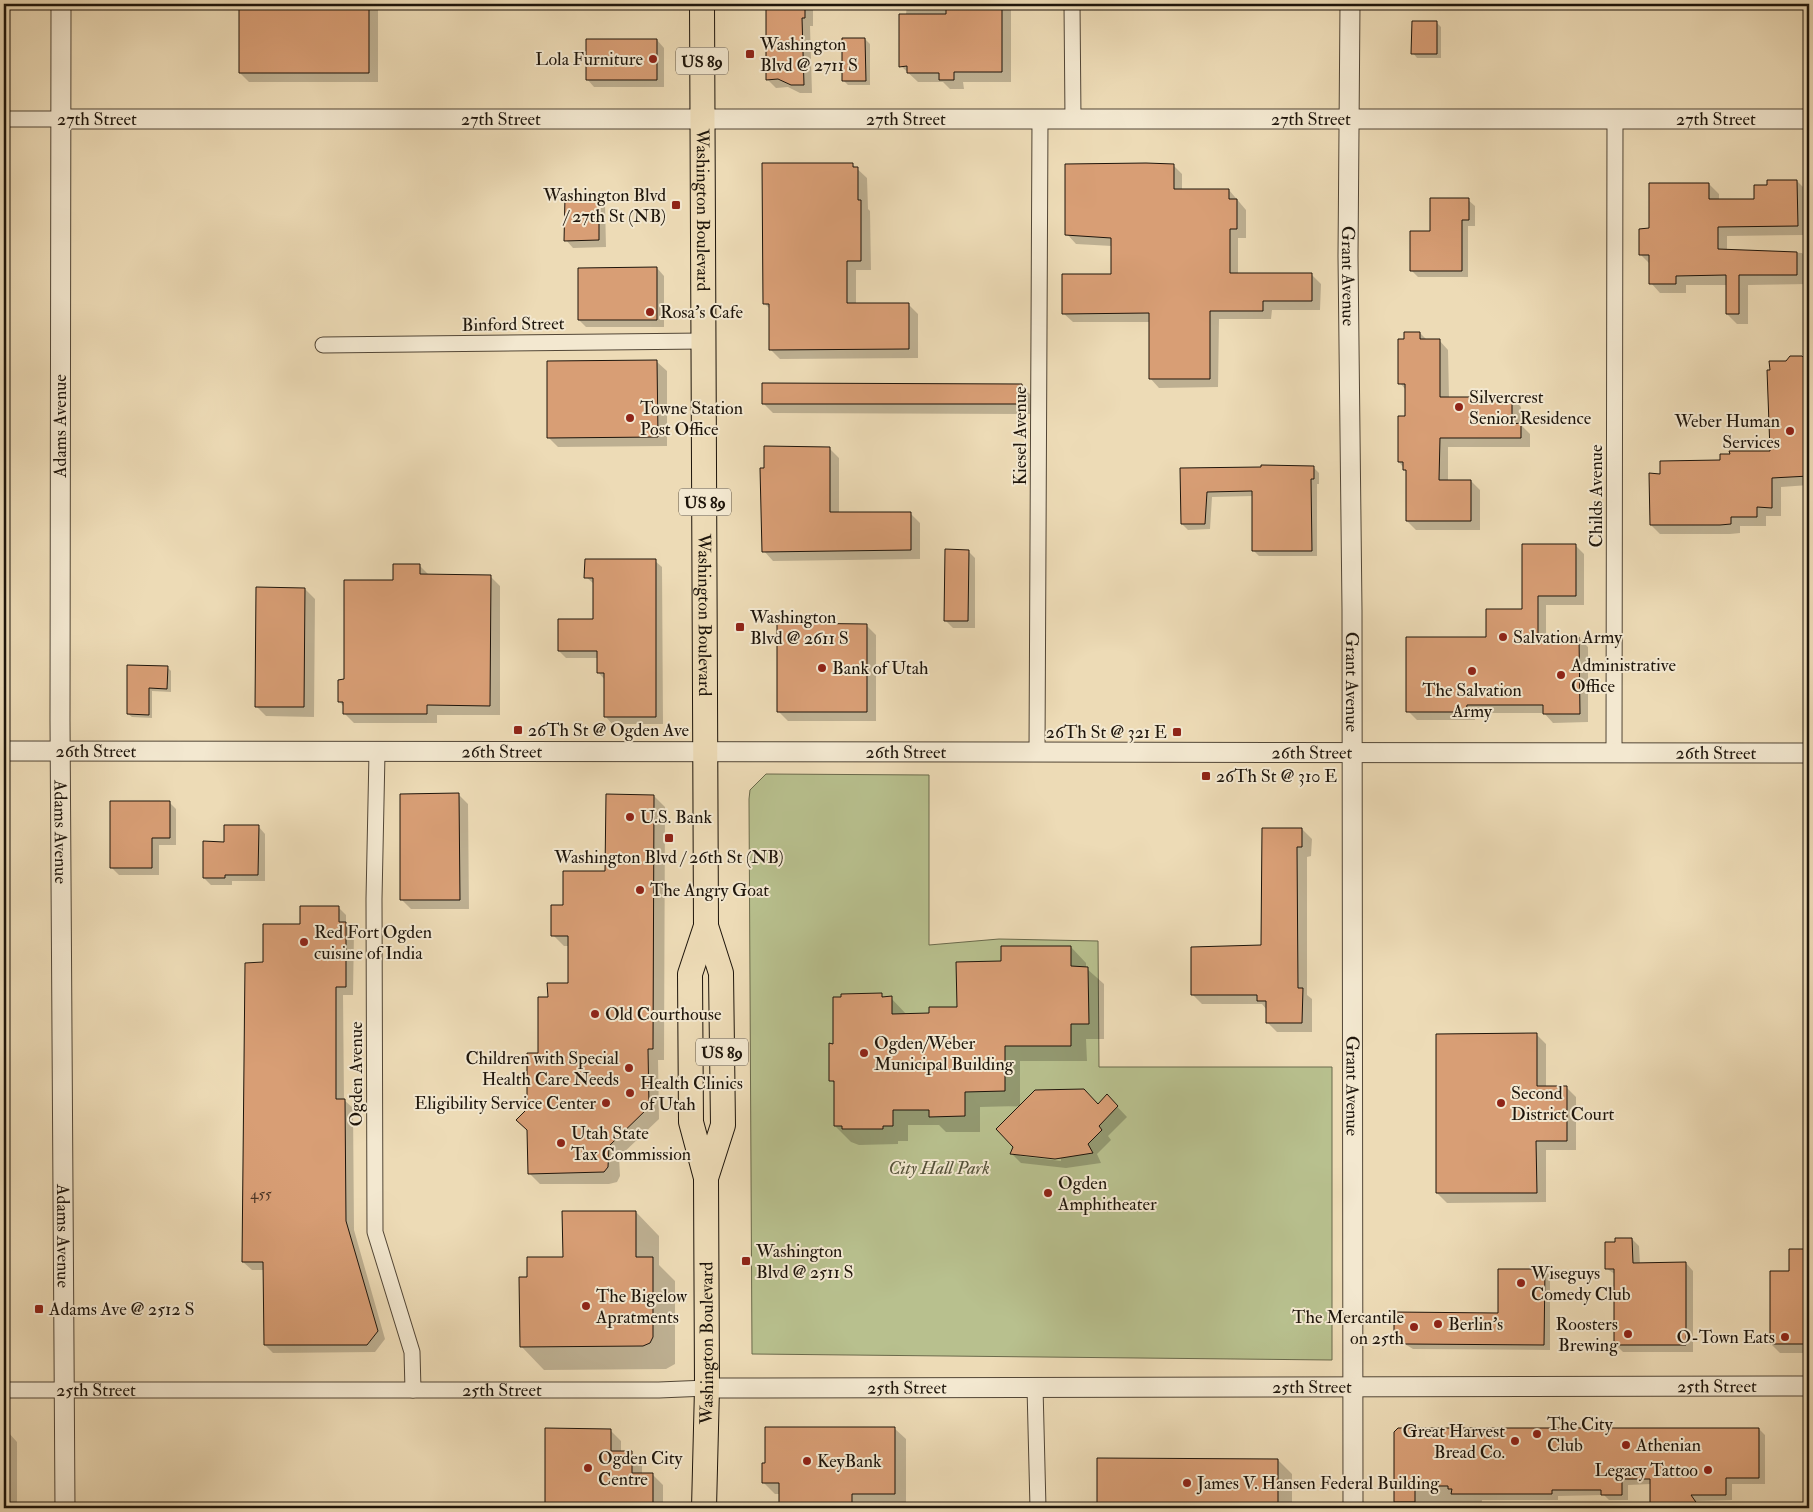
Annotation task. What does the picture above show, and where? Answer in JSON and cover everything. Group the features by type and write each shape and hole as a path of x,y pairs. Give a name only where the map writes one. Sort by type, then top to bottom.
{"main road":[{"name":"Washington Boulevard","path":"702,4 706,926 721,973 723,1125 706,1178"},
{"name":"Washington Boulevard","path":"704,1508 707,1388 706,1178 691,1122 690,974 706,926"}],"street":[{"name":"Adams Avenue","path":"61,4 60,753 66,1390 65,1508"},
{"path":"1072,4 1073,119"},
{"name":"Grant Avenue","path":"1350,4 1354,1387 1352,1508"},
{"name":"27th Street","path":"4,119 1809,119"},
{"name":"Kiesel Avenue","path":"1037,752 1040,119"},
{"name":"Childs Avenue","path":"1614,753 1615,119"},
{"name":"Binford Street","path":"323,345 704,341"},
{"name":"26th Street","path":"4,751 60,753 1809,753"},
{"name":"Ogden Avenue","path":"377,752 374,899 375,1232 410,1346 413,1390"},
{"name":"25th Street","path":"4,1390 1809,1386"},
{"path":"1035,1387 1038,1508"}],"green space":[{"name":"City Hall Park","path":"766,774 929,775 929,945 999,939 1098,941 1099,1067 1332,1067 1332,1360 752,1354 749,799 750,790"}],"building":[{"path":"239,4 369,4 369,73 239,73"},
{"path":"805,4 805,18 802,18 804,85 791,85 778,79 766,80 766,5"},
{"path":"946,4 1002,4 1002,72 954,72 954,80 939,80 939,73 907,73 907,66 899,67 899,14 946,14"},
{"path":"1412,21 1437,21 1437,54 1411,54"},
{"path":"842,38 865,38 866,81 842,81"},
{"path":"586,39 657,39 657,80 586,80"},
{"path":"762,163 853,163 853,167 858,167 858,200 861,200 861,261 847,261 847,303 909,303 909,349 769,350 769,304 763,304"},
{"path":"1065,164 1174,164 1174,189 1229,189 1229,199 1237,199 1237,229 1230,229 1230,273 1312,273 1312,301 1263,301 1263,311 1210,311 1210,379 1149,379 1149,313 1062,314 1062,274 1111,274 1111,238 1065,235"},
{"path":"1767,180 1797,180 1798,226 1718,227 1718,249 1797,252 1797,275 1739,275 1739,314 1726,314 1726,275 1676,276 1676,284 1649,284 1649,255 1639,255 1639,229 1649,228 1649,183 1709,183 1709,199 1754,199 1754,185 1767,185"},
{"path":"599,196 599,240 564,241 565,197"},
{"path":"1430,198 1469,198 1469,220 1462,220 1462,271 1410,271 1410,231 1430,231"},
{"path":"657,267 657,320 578,320 578,268"},
{"name":"Silvercrest Senior Residence","path":"1404,332 1420,332 1420,339 1440,339 1440,397 1512,397 1512,424 1521,423 1521,438 1440,438 1439,480 1471,480 1471,521 1406,521 1406,470 1403,470 1403,462 1398,462 1398,416 1405,416 1405,384 1398,384 1398,339 1404,339"},
{"name":"Weber Human Services","path":"1790,356 1802,356 1809,363 1809,476 1772,478 1772,508 1757,507 1757,517 1731,517 1731,524 1720,525 1650,525 1649,473 1660,474 1660,461 1720,460 1720,454 1730,454 1729,451 1770,451 1767,370 1770,370 1769,361 1786,361"},
{"path":"657,360 658,437 547,438 547,361"},
{"path":"762,383 1022,384 1023,404 762,404"},
{"path":"764,446 830,447 830,512 911,512 911,550 762,552 760,468 764,468"},
{"path":"1261,465 1314,466 1314,479 1311,479 1312,551 1252,551 1252,491 1207,492 1205,524 1181,524 1180,468 1261,467"},
{"name":"The Salvation Army","path":"1522,544 1576,544 1576,596 1538,596 1538,637 1579,637 1580,714 1543,714 1543,705 1467,705 1466,712 1406,712 1406,637 1486,637 1486,609 1522,609"},
{"path":"945,549 969,550 968,621 944,621"},
{"path":"585,559 656,559 656,717 604,717 604,673 597,673 597,651 558,651 558,619 593,619 593,578 584,578"},
{"path":"393,564 420,564 420,574 491,575 490,706 427,705 427,714 343,714 343,702 338,702 338,680 344,679 344,580 393,580"},
{"path":"256,587 305,588 304,707 255,707"},
{"name":"Bank of Utah","path":"777,623 867,624 867,712 777,712"},
{"path":"127,665 168,666 167,689 149,688 149,715 127,714"},
{"path":"459,793 460,900 400,900 400,794"},
{"path":"606,794 654,795 653,1049 648,1049 649,1107 609,1146 608,1167 604,1172 528,1174 527,1130 516,1120 527,1109 527,1053 538,1053 538,997 548,997 547,983 568,983 568,936 551,936 551,905 563,905 563,871 605,871"},
{"path":"110,801 170,801 170,838 152,838 152,868 110,868"},
{"path":"224,825 259,825 258,875 225,875 225,878 203,878 203,841 224,842"},
{"path":"1262,828 1302,828 1302,847 1297,847 1298,988 1303,988 1302,1023 1266,1023 1266,1001 1257,1001 1257,995 1191,995 1191,947 1261,945"},
{"path":"300,906 339,906 339,922 346,922 346,987 336,987 336,1099 345,1099 346,1221 378,1331 367,1345 264,1345 263,1262 242,1262 245,963 263,962 263,924 300,924"},
{"path":"1001,946 1071,946 1071,966 1088,967 1089,1024 1071,1024 1071,1046 1005,1046 1005,1091 965,1092 965,1116 929,1117 929,1110 893,1110 893,1126 883,1126 883,1129 842,1129 842,1126 834,1126 834,1081 829,1081 829,1043 833,1044 833,997 841,997 841,994 882,993 882,997 892,996 892,1014 929,1013 929,1007 957,1007 956,962 1001,961"},
{"name":"Second District Court","path":"1537,1033 1537,1086 1567,1086 1567,1141 1536,1141 1537,1193 1436,1193 1436,1034"},
{"path":"1084,1089 1098,1104 1107,1094 1118,1106 1099,1126 1102,1130 1088,1144 1093,1153 1055,1159 1010,1154 1013,1147 996,1129 1035,1090"},
{"name":"The Bigelow Apratments","path":"562,1211 636,1211 636,1257 653,1257 653,1337 650,1343 643,1346 520,1347 519,1277 527,1277 527,1257 563,1257"},
{"path":"1615,1238 1632,1238 1633,1263 1686,1262 1686,1345 1614,1345 1614,1269 1605,1269 1605,1242 1615,1242"},
{"path":"1789,1249 1809,1249 1809,1344 1770,1344 1770,1271 1789,1271"},
{"path":"1498,1269 1545,1269 1544,1345 1406,1344 1399,1341 1394,1335 1394,1312 1498,1313"},
{"path":"765,1427 895,1427 895,1494 852,1494 852,1508 779,1508 779,1483 762,1483 762,1463 765,1463"},
{"name":"Ogden City Centre","path":"545,1428 611,1429 611,1451 632,1451 632,1473 653,1473 653,1508 545,1508"},
{"path":"1398,1428 1759,1428 1759,1478 1726,1478 1726,1495 1691,1495 1700,1508 1650,1508 1650,1479 1622,1479 1622,1495 1601,1495 1601,1490 1552,1490 1552,1494 1451,1494 1452,1489 1448,1489 1448,1486 1415,1486 1415,1502 1394,1502 1394,1432"},
{"name":"James V. Hansen Federal Building","path":"1097,1458 1278,1459 1278,1508 1097,1508"}],"place":[{"name":"Washington Blvd @ 2711 S","path":"750,54"},
{"name":"Lola Furniture","path":"653,59"},
{"name":"Washington Blvd / 27th St (NB)","path":"676,205"},
{"name":"Rosa's Cafe","path":"650,312"},
{"name":"Silvercrest Senior Residence","path":"1459,407"},
{"name":"Towne Station Post Office","path":"630,418"},
{"name":"Weber Human Services","path":"1790,431"},
{"name":"Washington Blvd @ 2611 S","path":"740,627"},
{"name":"Salvation Army","path":"1503,637"},
{"name":"Bank of Utah","path":"822,668"},
{"name":"The Salvation Army","path":"1472,671"},
{"name":"Administrative Office","path":"1561,675"},
{"name":"26Th St @ Ogden Ave","path":"518,730"},
{"name":"26Th St @ 321 E","path":"1177,732"},
{"name":"26Th St @ 310 E","path":"1206,776"},
{"name":"U.S. Bank","path":"630,817"},
{"name":"Washington Blvd / 26th St (NB)","path":"669,838"},
{"name":"The Angry Goat","path":"640,890"},
{"name":"Red Fort Ogden cuisine of India","path":"304,942"},
{"name":"Old Courthouse","path":"595,1014"},
{"name":"Ogden/Weber Municipal Building","path":"864,1053"},
{"name":"Children with Special Health Care Needs","path":"629,1068"},
{"name":"Health Clinics of Utah","path":"630,1093"},
{"name":"Eligibility Service Center","path":"606,1103"},
{"name":"Second District Court","path":"1501,1103"},
{"name":"Utah State Tax Commission","path":"561,1143"},
{"name":"Ogden Amphitheater","path":"1048,1193"},
{"name":"Washington Blvd @ 2511 S","path":"746,1261"},
{"name":"Wiseguys Comedy Club","path":"1521,1283"},
{"name":"The Bigelow Apratments","path":"586,1306"},
{"name":"Adams Ave @ 2512 S","path":"39,1309"},
{"name":"Berlin's","path":"1438,1324"},
{"name":"The Mercantile on 25th","path":"1414,1327"},
{"name":"Roosters Brewing","path":"1628,1334"},
{"name":"O-Town Eats","path":"1785,1337"},
{"name":"The City Club","path":"1537,1434"},
{"name":"Great Harvest Bread Co.","path":"1515,1441"},
{"name":"Athenian","path":"1626,1445"},
{"name":"KeyBank","path":"807,1461"},
{"name":"Ogden City Centre","path":"588,1468"},
{"name":"Legacy Tattoo","path":"1708,1470"},
{"name":"James V. Hansen Federal Building","path":"1187,1483"}]}
